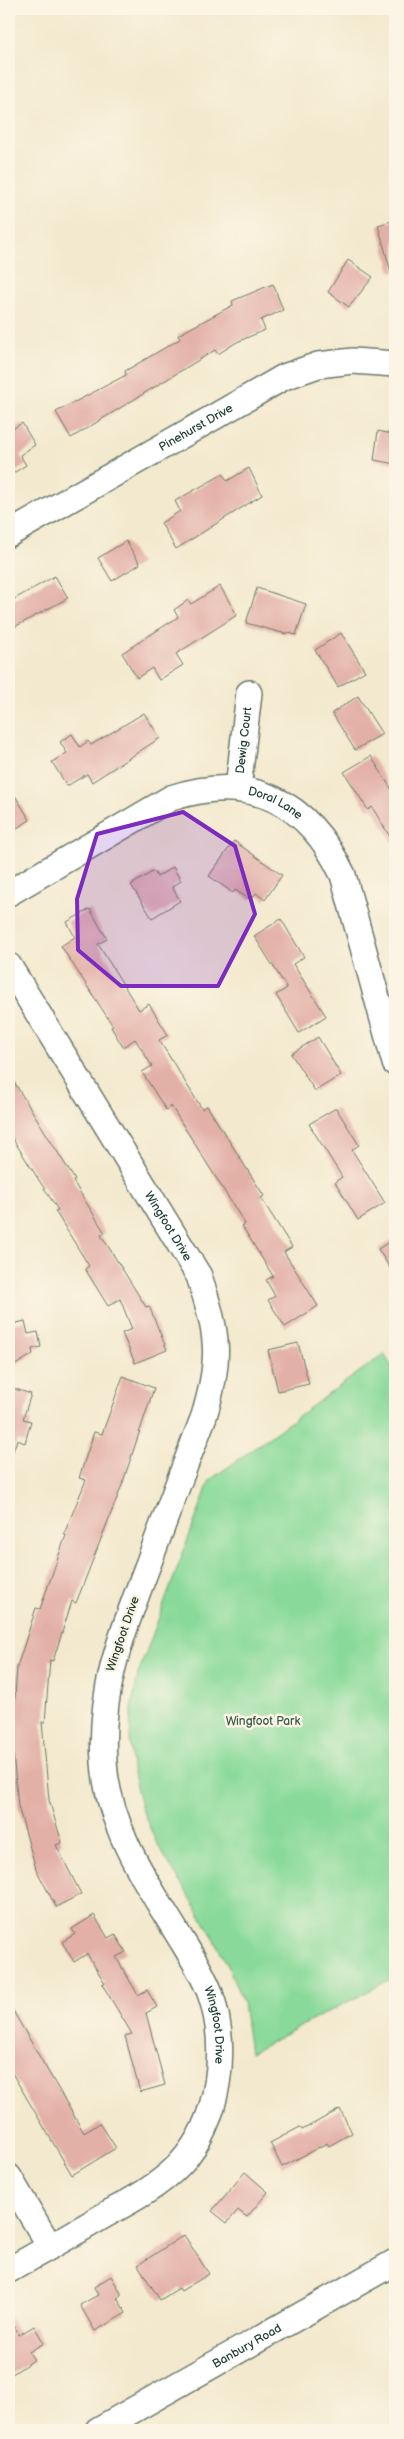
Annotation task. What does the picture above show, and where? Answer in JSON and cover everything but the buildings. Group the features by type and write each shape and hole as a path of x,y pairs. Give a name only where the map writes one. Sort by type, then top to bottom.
{"street":[{"name":"Pinehurst Drive","path":"9,534 284,377 318,365 354,361 395,364"},
{"name":"Dewig Court","path":"238,789 249,693"},
{"name":"Doral Lane","path":"9,893 171,798 192,791 215,788 238,789 266,796 292,809 307,821 332,851 343,875 395,1063"},
{"name":"Wingfoot Drive","path":"9,966 199,1276 210,1310 217,1344 214,1381 204,1416 118,1642 107,1682 103,1722 104,1763 110,1803 127,1847 198,1968 210,1992 219,2038 217,2085 210,2112 197,2139 180,2164 157,2184 133,2200 9,2270"},
{"path":"9,2177 50,2247"},
{"name":"Banbury Road","path":"98,2430 395,2262"}],"highlighted area":[{"path":"183,812 235,846 255,914 218,986 121,986 78,950 77,899 97,834"}],"green space":[{"name":"Wingfoot Park","path":"384,1354 395,1372 395,1977 250,2053 243,2003 229,1968 211,1933 156,1842 141,1807 132,1769 131,1709 138,1674 210,1480"}]}
